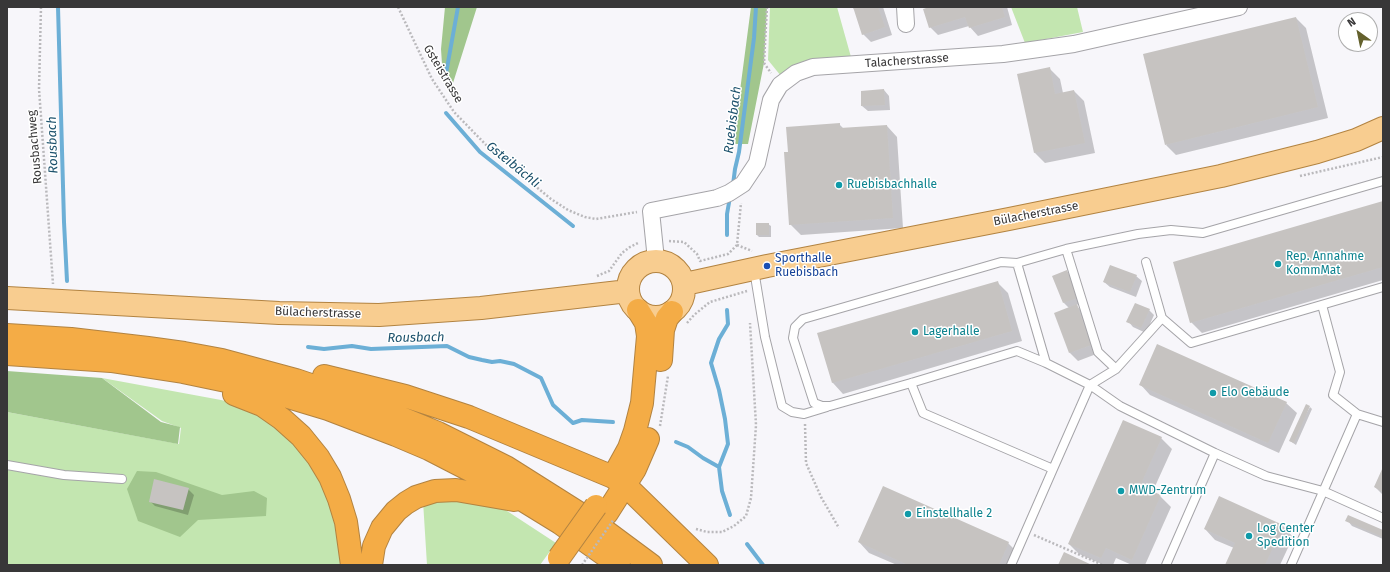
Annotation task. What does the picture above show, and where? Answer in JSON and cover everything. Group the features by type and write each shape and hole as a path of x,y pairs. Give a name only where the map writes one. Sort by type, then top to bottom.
{"highway":[{"path":"562,563 606,512 619,481 635,431 642,403 648,336 646,323 638,310"},
{"path":"619,481 635,469 645,448 659,395 663,330 667,318 678,320"},
{"path":"7,335 71,339 149,357 328,409 429,449 496,483 560,523 619,565"},
{"path":"7,354 111,361 149,357 183,350 258,362 406,396 469,417 619,481 707,565"},
{"path":"149,357 252,400 272,411 291,426 318,456 335,488 346,522 352,565"},
{"path":"149,357 222,360 296,380 368,404 438,433 506,467 539,487 593,522 650,565"},
{"path":"370,565 374,546 382,528 396,511 416,497 435,491 456,490 530,504"}],"main road":[{"name":"Bülacherstrasse","path":"684,284 756,261 1009,219 1221,176 1317,152 1356,140 1383,128"},
{"path":"656,260 663,261 675,267 684,284 685,292 678,307 678,320 650,316 638,310 633,305 628,291 631,276 635,270 641,264 656,260"},
{"name":"Bülacherstrasse","path":"7,298 279,313 379,315 481,308 628,291"}],"street":[{"path":"906,7 906,24"},
{"name":"Talacherstrasse","path":"651,211 717,198 729,193 742,184 757,163 771,100 780,85 796,73 813,67 1003,54 1074,44 1239,7"},
{"path":"651,211 656,260"}],"lane":[{"path":"830,406 822,406 814,403 810,394 793,338 795,327 803,319 1001,262 1017,263 1066,249 1138,234 1171,230 1203,233 1383,181"},
{"path":"1066,249 1098,352 1116,370"},
{"path":"756,261 765,337 782,406 792,412 804,414 1017,351 1046,362 1090,385 1120,406 1215,453 1266,476 1323,491 1383,518"},
{"path":"1146,262 1162,318 1192,343 1383,287"},
{"path":"1017,263 1046,362"},
{"path":"1322,305 1340,372 1333,395 1357,414 1383,422"},
{"path":"1011,565 1090,385 1116,370 1162,318"},
{"path":"910,383 923,413 1053,469"},
{"path":"1291,565 1357,414"},
{"path":"1166,565 1215,453"},
{"path":"7,465 64,475 122,479"}],"path":[{"name":"Rousbachweg","path":"41,7 39,89 53,286 46,286"},
{"name":"Gsteistrasse","path":"398,7 432,79 454,112 497,155 551,199 568,210 586,217 596,218 651,211"},
{"path":"767,7 764,63 780,85"},
{"path":"669,241 684,242 697,254 700,261 728,254 737,245 742,184"},
{"path":"590,277 597,276 608,271 622,253 630,247 638,244"},
{"path":"737,245 756,261"},
{"path":"678,320 694,315 710,302 748,290 748,295"},
{"path":"694,528 707,532 722,532 734,526 746,516 751,498 756,425 750,323"},
{"path":"659,426 669,371"},
{"path":"804,414 806,463 821,497 839,528"},
{"path":"582,565 606,512"},
{"path":"1026,532 1103,565"}],"green space":[{"path":"445,7 477,7 453,83 442,64 441,49"},
{"path":"751,7 767,7 764,63 748,144 733,144"},
{"path":"770,7 837,7 851,57 781,76 768,60"},
{"path":"1011,7 1077,7 1083,32 1025,43"},
{"path":"7,371 102,378 161,422 180,427 178,444 7,412"},
{"path":"102,378 221,400 248,407 304,446 333,498 346,565 7,565 7,412 179,444 181,428 162,421"},
{"path":"137,471 156,472 222,495 254,491 267,498 266,516 198,520 180,537 138,521 127,489"},
{"path":"437,497 504,509 556,543 540,565 427,565 423,501"}],"building":[{"path":"853,7 878,7 885,27 862,35"},
{"path":"929,7 1002,7 1005,17 969,28 965,17 929,28 923,9"},
{"path":"1296,17 1318,107 1165,145 1143,54"},
{"path":"1050,67 1055,94 1074,90 1085,143 1034,153 1017,74"},
{"path":"884,89 885,105 861,106 861,91"},
{"name":"Ruebisbachhalle","path":"840,123 840,128 887,125 893,218 789,225 784,152 788,152 786,127"},
{"name":"Rep. Annahme KommMat","path":"1383,201 1383,267 1190,323 1173,262"},
{"path":"756,223 769,223 769,235 756,235"},
{"path":"1110,265 1137,275 1130,292 1103,282"},
{"path":"1067,270 1078,298 1063,303 1052,276"},
{"name":"Lagerhalle","path":"998,281 1012,331 832,383 817,333"},
{"path":"1135,303 1150,309 1141,328 1126,322"},
{"path":"1077,304 1091,345 1069,353 1054,313"},
{"name":"Elo Gebäude","path":"1157,344 1287,402 1268,443 1139,385"},
{"path":"1306,404 1310,406 1294,443 1289,441"},
{"name":"MWD-Zentrum","path":"1123,420 1162,437 1140,486 1161,495 1132,560 1106,548 1101,558 1068,544"},
{"path":"1383,467 1383,492 1374,487"},
{"path":"154,479 189,488 183,510 149,502"},
{"name":"Einstellhalle 2","path":"883,486 1009,542 999,565 908,565 858,542"},
{"name":"Log Center Spedition","path":"1219,496 1283,525 1265,565 1225,565 1235,543 1204,529"},
{"path":"1348,515 1383,530 1383,537 1345,521"},
{"path":"1064,552 1092,565 1058,565"}],"waterway":[{"name":"Rousbach","path":"58,7 67,281"},
{"name":"Gsteibächli","path":"445,79 458,7"},
{"name":"Ruebisbach","path":"733,185 739,152 754,38 756,7"},
{"name":"Gsteibächli","path":"446,113 480,152 573,226"},
{"name":"Ruebisbach","path":"727,235 727,214 730,197"},
{"name":"Ruebisbach","path":"727,310 728,324 719,339 711,363 719,390 725,419 728,444 719,467 722,491 730,515"},
{"name":"Rousbach","path":"308,347 324,349 352,346 371,349 447,346 469,357 492,362 500,361 514,364 541,378 553,405 573,423 582,420 613,422"},
{"name":"Rousbach","path":"676,442 688,447 719,467"},
{"name":"Ruebisbach","path":"747,544 763,565"}],"place":[{"name":"Ruebisbachhalle","path":"839,185"},
{"name":"Rep. Annahme KommMat","path":"1278,264"},
{"name":"Sporthalle Ruebisbach","path":"767,266"},
{"name":"Lagerhalle","path":"915,332"},
{"name":"Elo Gebäude","path":"1213,393"},
{"name":"MWD-Zentrum","path":"1121,491"},
{"name":"Einstellhalle 2","path":"908,514"},
{"name":"Log Center Spedition","path":"1249,536"}]}
